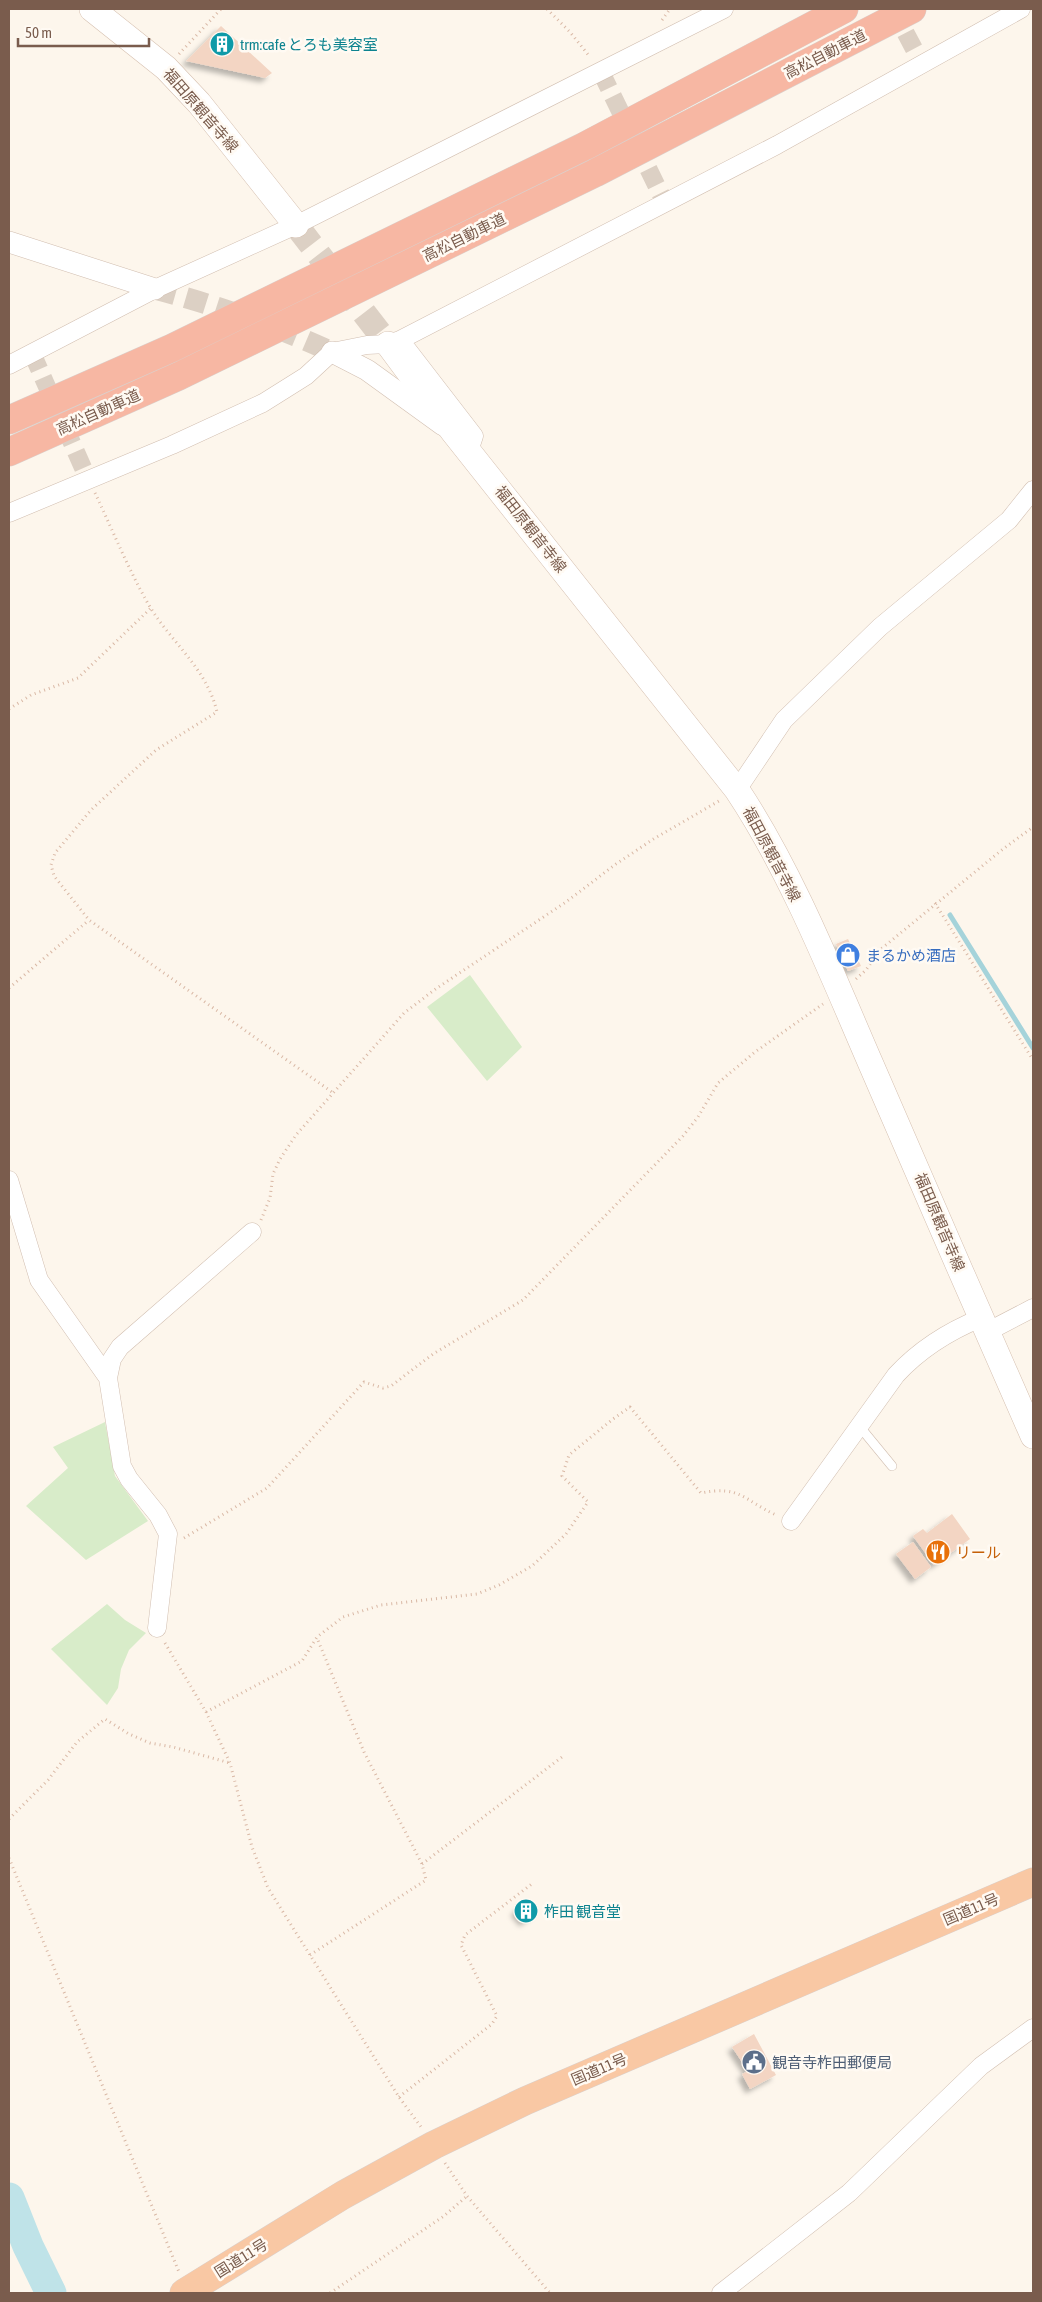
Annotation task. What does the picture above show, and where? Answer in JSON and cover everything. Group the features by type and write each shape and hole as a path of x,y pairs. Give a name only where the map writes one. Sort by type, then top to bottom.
{"highway":[{"name":"高松自動車道","path":"9,420 172,348 576,150 844,9"},
{"name":"高松自動車道","path":"9,452 179,376 595,173 912,9"},
{"name":"国道11号","path":"186,2292 343,2194 434,2145 525,2101 1033,1882"}],"main road":[{"name":"福田原観音寺線","path":"92,9 166,68 199,103 296,225"},
{"name":"福田原観音寺線","path":"394,342 461,442 737,790 753,815 783,871 840,992 1033,1436"}],"street":[{"path":"9,365 155,289 296,225 724,9"},
{"path":"9,513 172,445 263,403 306,376 332,352 394,342 778,145 1021,9"},
{"path":"9,240 155,289"},
{"path":"332,352 367,370 461,442"},
{"path":"737,790 784,720 880,627 1008,520 1033,490"},
{"path":"9,1180 39,1280 108,1378"},
{"path":"157,1628 168,1547 168,1534 158,1515 129,1479 122,1466 108,1378 112,1359 120,1347 252,1232"},
{"path":"791,1521 896,1375 914,1356 957,1328 984,1325 1033,1308"},
{"path":"721,2293 849,2193 981,2066 1033,2028"}],"lane":[{"path":"860,1427 892,1466"}],"path":[{"path":"166,68 221,9"},
{"path":"547,9 570,32 601,72"},
{"path":"88,479 151,608 203,675 214,699 217,712 156,750 92,810 56,852 51,865 54,876 88,920 332,1092"},
{"path":"9,709 31,696 78,678 151,608"},
{"path":"252,1232 263,1218 270,1198 273,1174 280,1159 296,1135 332,1092 404,1013 430,993 502,947 655,838 737,790"},
{"path":"168,1547 267,1488 364,1382 383,1388 390,1386 433,1354 523,1300 683,1136 698,1117 718,1083 755,1052 840,992 866,970 881,949 1003,848 1033,827"},
{"path":"935,903 1033,1060"},
{"path":"9,988 88,920"},
{"path":"206,1712 302,1661 317,1637 343,1617 381,1605 477,1594 499,1585 532,1566 566,1534 588,1502 562,1476 570,1455 613,1418 630,1407 701,1493 715,1490 732,1490 760,1507 791,1521"},
{"path":"157,1628 206,1712 230,1763 252,1847 268,1888 400,2097 434,2145 466,2196 550,2293"},
{"path":"310,1955 426,1880 422,1864 364,1752 317,1637"},
{"path":"9,1819 48,1780 77,1742 105,1719 129,1734 150,1743 174,1747 230,1763"},
{"path":"422,1864 562,1757"},
{"path":"9,1858 186,2292"},
{"path":"400,2097 492,2024 497,2016 461,1945 465,1935 533,1883"},
{"path":"330,2293 444,2216 466,2196"}],"green space":[{"path":"470,975 522,1047 487,1081 427,1007"},
{"path":"105,1422 115,1476 148,1521 86,1560 26,1506 68,1468 53,1447"},
{"path":"107,1604 125,1620 146,1633 129,1650 121,1669 118,1688 107,1705 51,1649"}],"building":[{"name":"trm:cafe とろも美容室","path":"221,26 272,73 265,78 186,61"},
{"name":"まるかめ酒店","path":"848,939 861,966 848,971 836,944"},
{"name":"リール","path":"952,1514 970,1539 934,1565 913,1536 923,1529 927,1533"},
{"name":"リール","path":"913,1542 931,1567 915,1579 896,1554"},
{"name":"柞田 観音堂","path":"528,1900 537,1912 524,1922 515,1911"},
{"path":"754,2034 776,2075 750,2089 742,2074 748,2071 732,2047"}],"waterway":[{"path":"950,915 1033,1048"},
{"path":"9,2198 28,2246 51,2293"}],"tunnel":[{"path":"893,9 922,64"},
{"path":"601,72 665,203"},
{"path":"296,225 388,344"},
{"path":"155,289 245,317 289,333 332,352"},
{"path":"32,353 88,479"}],"place":[{"name":"trm:cafe とろも美容室","path":"222,44"},
{"name":"まるかめ酒店","path":"848,955"},
{"name":"リール","path":"938,1552"},
{"name":"柞田 観音堂","path":"526,1911"},
{"name":"観音寺柞田郵便局","path":"754,2062"}]}
